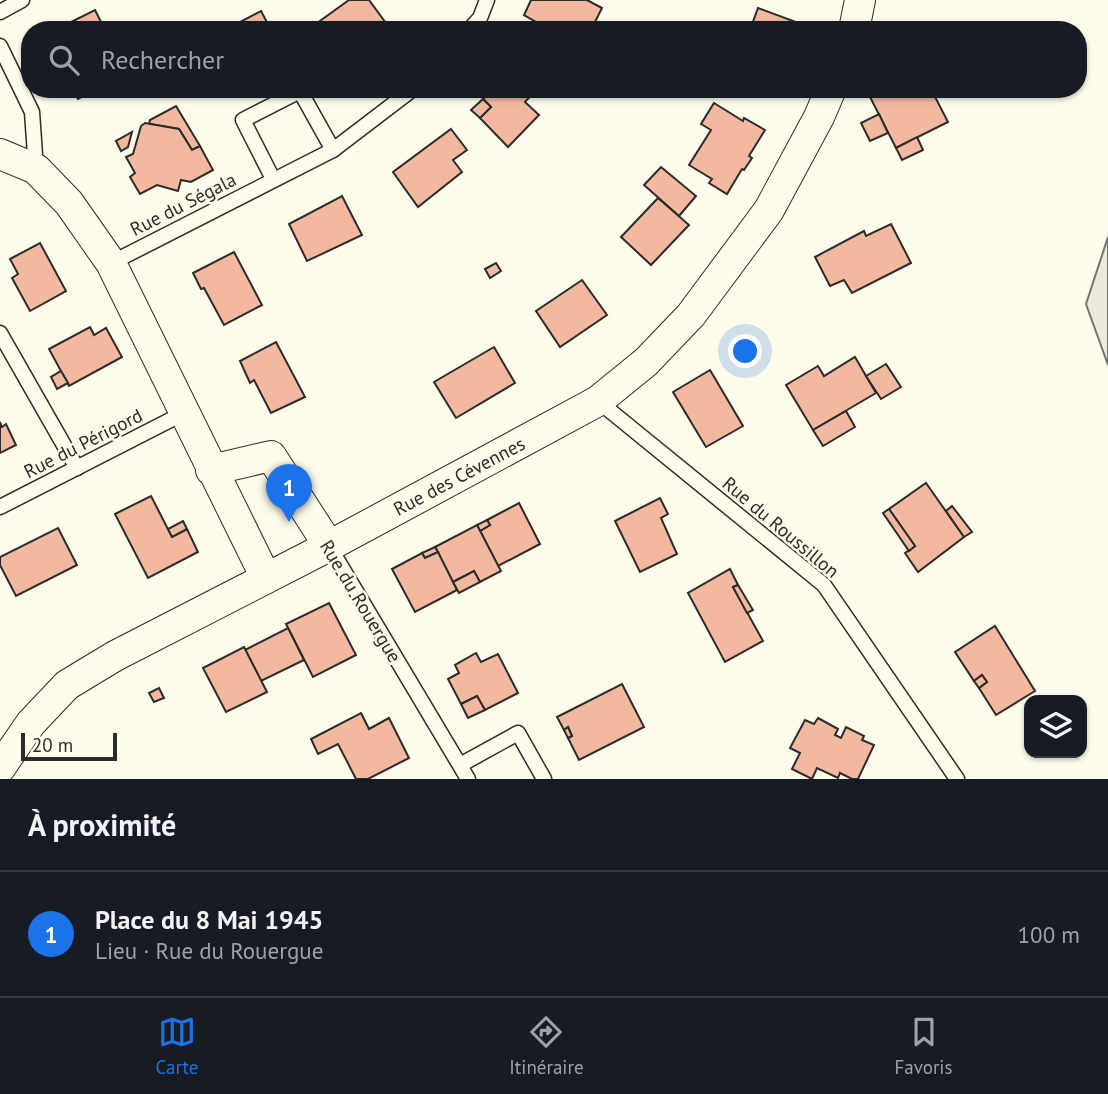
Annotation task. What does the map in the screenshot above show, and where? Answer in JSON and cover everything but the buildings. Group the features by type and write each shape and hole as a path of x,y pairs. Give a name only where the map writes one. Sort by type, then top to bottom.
{"street":[{"path":"856,21 860,0"},
{"name":"Rue des Cévennes","path":"0,768 32,723 67,685 115,656 329,546 598,401 646,362 691,315 727,268 769,210 827,98"},
{"path":"0,154 36,169 69,203 111,263 266,578"},
{"name":"Rue du Rouergue","path":"211,470 271,456 329,546"}],"lane":[{"path":"0,12 22,0"},
{"path":"477,21 487,0"},
{"path":"0,47 21,90"},
{"path":"25,98 32,112 36,169"},
{"path":"273,179 243,120 286,98"},
{"path":"304,98 332,150"},
{"name":"Rue du Ségala","path":"111,263 332,150 401,98"},
{"path":"2,340 77,468"},
{"name":"Rue du Roussillon","path":"598,401 824,586 957,779"},
{"name":"Rue du Périgord","path":"0,508 184,413"},
{"name":"Rue du Rouergue","path":"329,546 468,779"},
{"path":"460,765 518,733 544,779"}],"shaded area":[{"path":"1108,237 1108,365 1086,304"}],"place":[{"name":"Place du 8 Mai 1945","path":"289,522"}]}
